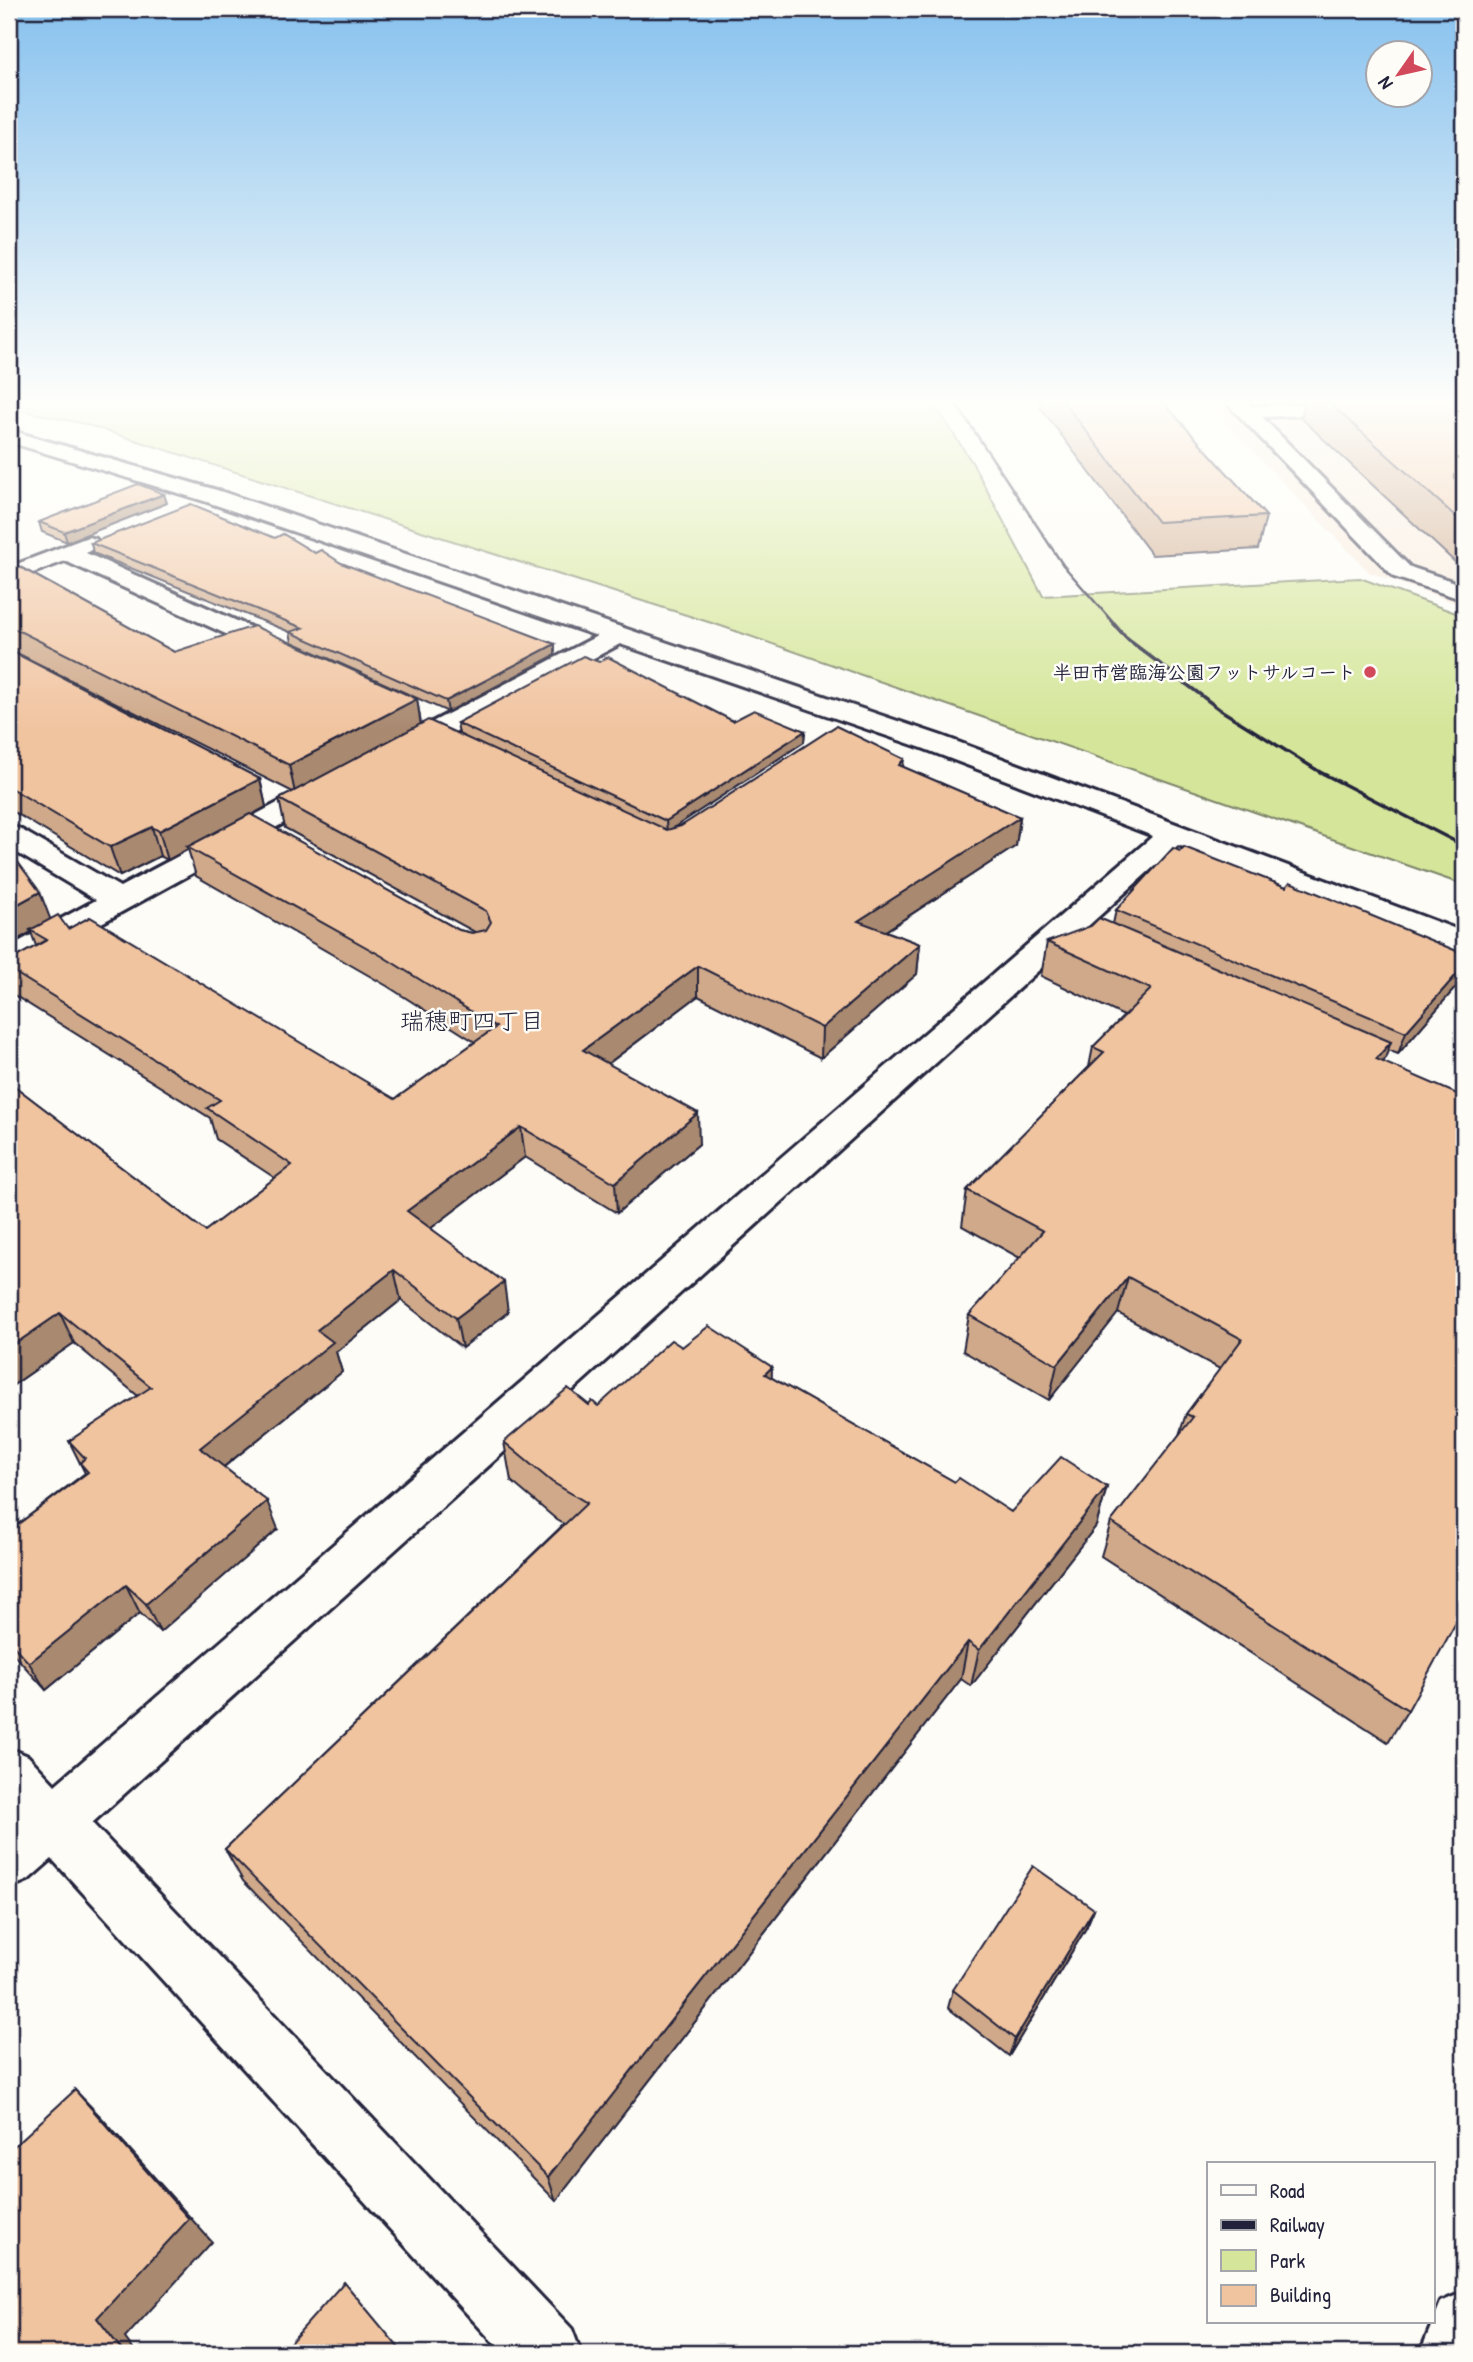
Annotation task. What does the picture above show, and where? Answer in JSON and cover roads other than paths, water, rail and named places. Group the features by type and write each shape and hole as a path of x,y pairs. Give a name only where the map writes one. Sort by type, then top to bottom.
{"street":[{"path":"251,509 863,719 1175,832 1464,943"},
{"path":"1340,509 1402,572 1464,593"},
{"path":"9,575 104,538"},
{"path":"66,553 308,662"},
{"path":"9,960 255,826 280,799 362,770 618,635"},
{"path":"835,737 863,719"},
{"path":"255,826 290,845"},
{"path":"9,1861 1081,933 1175,832"},
{"path":"9,835 119,900"},
{"path":"9,1773 548,2353"},
{"path":"1452,2353 1464,2325"}],"railway":[{"path":"1026,509 1063,565 1116,626"},
{"path":"1114,624 1126,638 1219,709 1320,772 1464,846"}],"place":[{"name":"半田市営臨海公園フットサルコート","path":"1370,672"}],"district":[{"name":"瑞穂町四丁目","path":"472,1021"}]}
